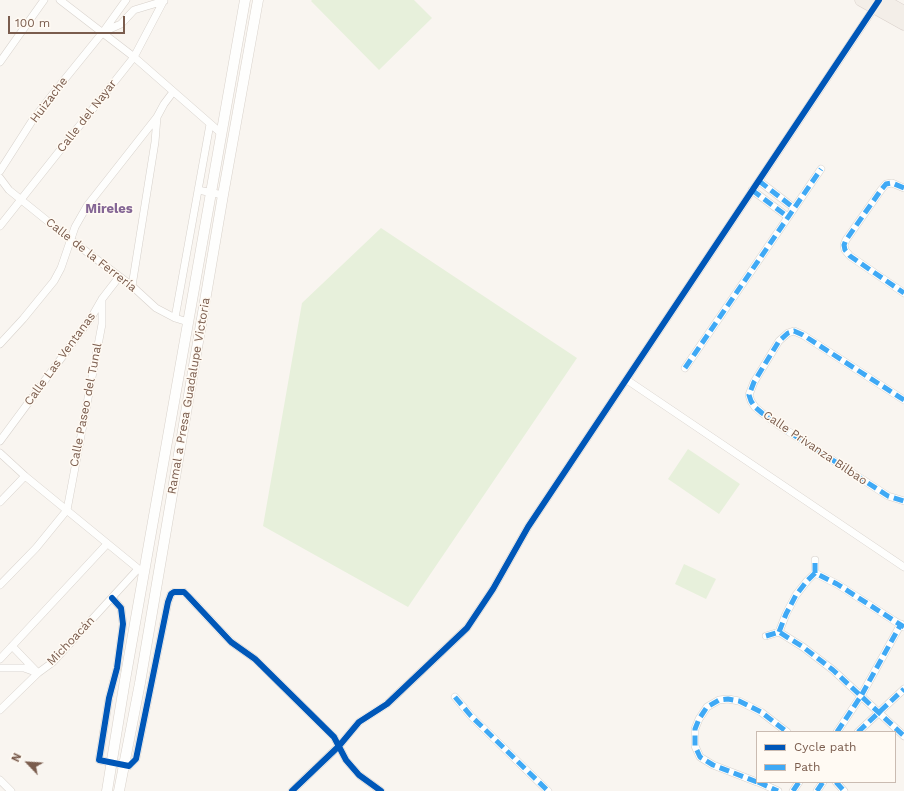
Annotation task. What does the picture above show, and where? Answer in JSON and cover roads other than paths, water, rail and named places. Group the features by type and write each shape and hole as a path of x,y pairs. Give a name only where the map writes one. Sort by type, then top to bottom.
{"main road":[{"name":"Ramal a Presa Guadalupe Victoria","path":"107,791 142,571 212,193 245,0"},
{"name":"Ramal a Presa Guadalupe Victoria","path":"119,791 144,660 223,195 258,0"},
{"path":"861,0 879,2 904,12"},
{"path":"879,2 904,24"}],"street":[{"path":"0,62 44,0"},
{"path":"60,0 134,57 222,134"},
{"path":"103,32 126,0"},
{"path":"103,32 121,24 134,10 164,1"},
{"name":"Calle del Nayar","path":"0,226 134,57 164,1"},
{"path":"292,791 339,746 359,722 387,704 467,628 492,589 518,543 752,190 879,2"},
{"name":"Huizache","path":"0,171 32,121 103,32"},
{"path":"0,344 54,281 61,268 75,227 87,206 157,117 173,92"},
{"path":"132,286 155,142 157,117"},
{"path":"175,318 210,124"},
{"path":"685,368 821,169"},
{"name":"Calle de la Ferrería","path":"0,178 9,190 71,240 132,286 156,308 175,318 188,322"},
{"path":"758,182 794,208"},
{"path":"904,188 892,183 886,184 844,245 845,250 850,256 904,293"},
{"path":"198,190 223,195"},
{"path":"752,190 788,217"},
{"name":"Calle Las Ventanas","path":"0,442 91,318 119,277"},
{"name":"Calle Paseo del Tunal","path":"67,510 102,324 102,300"},
{"name":"Calle Privanza Bilbao","path":"904,400 803,335 794,331 788,333 779,342 754,382 749,395 755,407 780,426 888,496 904,501"},
{"path":"627,380 904,567"},
{"path":"0,453 107,544 142,571"},
{"path":"0,502 26,476"},
{"path":"0,585 36,548 67,510"},
{"path":"0,659 107,544"},
{"path":"779,632 796,595 815,573 816,560"},
{"name":"Michoacán","path":"0,710 38,673 53,662 112,598 142,571"},
{"path":"815,573 838,584 903,626 839,731"},
{"path":"112,598 121,608 123,624 117,668 109,698 99,760 130,766 136,759 168,602 171,594 177,591 184,592 231,642 255,659 334,737 346,760 359,775 381,791"},
{"path":"766,636 779,632 803,647 833,670 904,736"},
{"path":"12,646 38,673"},
{"path":"0,668 24,668 38,673"},
{"path":"859,731 904,688"},
{"path":"455,697 471,716 548,791"},
{"path":"756,781 700,758 695,746 695,729 699,719 707,707 719,700 739,701 761,712 786,731"},
{"path":"0,780 11,791"},
{"path":"760,783 778,791"},
{"path":"837,783 844,791"}],"district":[{"name":"Mireles","path":"109,209"}]}
